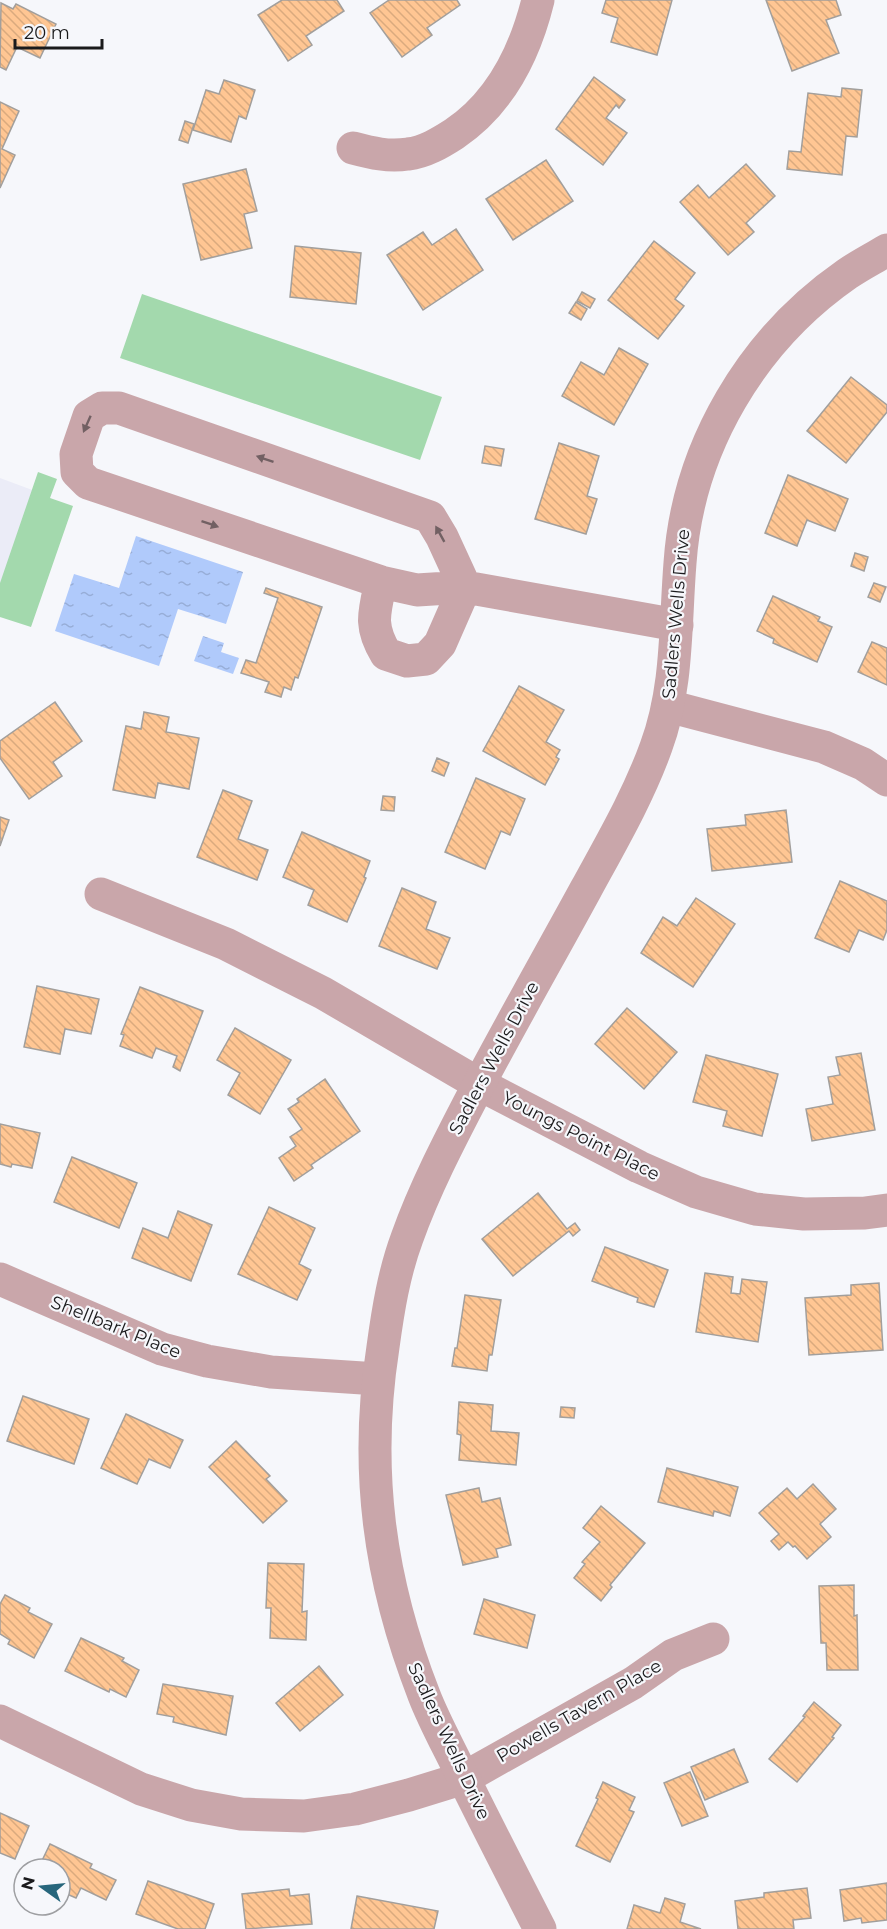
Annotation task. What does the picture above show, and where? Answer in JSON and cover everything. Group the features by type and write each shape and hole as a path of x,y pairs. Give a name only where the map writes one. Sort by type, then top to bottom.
{"street":[{"path":"353,148 382,156 409,154 436,146 472,122 497,94 518,59 538,0"},
{"name":"Sadlers Wells Drive","path":"540,1929 426,1700 404,1640 387,1573 376,1505 374,1452 378,1379 389,1304 405,1242 429,1181 635,795 657,745 668,706 675,657 680,559 686,515 700,466 719,419 741,382 773,340 810,303 848,273 887,250"},
{"path":"381,582 374,616 377,638 386,654 406,661 426,659 440,644 465,587 430,517 119,408 102,408 89,416 76,454 77,472 88,483 381,582 417,590 465,587 677,625"},
{"path":"668,706 824,747 863,764 887,780"},
{"name":"Youngs Point Place","path":"100,894 226,944 323,993 479,1084 639,1167 696,1192 755,1209 804,1214 865,1213 887,1210"},
{"name":"Shellbark Place","path":"0,1279 162,1349 207,1361 271,1372 378,1379"},
{"name":"Powells Tavern Place","path":"0,1721 141,1789 191,1805 241,1814 304,1816 355,1809 464,1778 633,1683 673,1655 713,1639"}],"shaded area":[{"path":"0,478 43,494 0,618"}],"green space":[{"path":"142,294 442,397 420,460 120,358"},
{"path":"38,472 57,479 50,498 73,506 31,627 0,617 0,583"}],"water":[{"path":"136,536 243,572 226,624 178,609 159,666 55,631 74,574 119,588"},
{"path":"203,636 224,643 221,652 239,658 233,674 194,661"}],"building":[{"path":"282,0 337,0 344,11 306,36 312,45 288,61 258,15"},
{"path":"389,0 457,0 460,5 427,28 432,35 402,57 370,13"},
{"path":"606,0 672,0 657,55 611,42 618,18 602,13"},
{"path":"766,0 836,0 841,15 826,20 839,53 792,71"},
{"path":"1,3 13,9 16,4 56,24 40,58 17,47 6,70 0,67"},
{"path":"594,77 625,100 619,108 616,105 606,118 627,133 603,165 556,129"},
{"path":"224,80 255,90 246,119 239,116 231,142 193,130 206,90 219,94"},
{"path":"842,88 862,90 857,137 846,136 842,175 787,169 789,151 801,152 808,93 841,97"},
{"path":"0,102 19,111 2,149 15,155 0,188"},
{"path":"185,121 194,124 188,143 179,140"},
{"path":"546,160 573,201 513,240 486,199"},
{"path":"746,164 775,196 746,223 754,232 728,255 680,202 698,185 709,198"},
{"path":"246,169 257,211 244,214 252,248 201,260 183,184"},
{"path":"456,229 483,270 423,310 387,255 423,232 432,245"},
{"path":"654,241 695,273 675,299 684,306 658,339 608,300"},
{"path":"295,246 361,253 356,304 290,297"},
{"path":"582,292 595,299 590,308 577,301"},
{"path":"576,302 587,309 581,320 569,313"},
{"path":"619,348 648,364 614,425 562,396 581,362 604,375"},
{"path":"851,377 887,405 887,412 846,463 807,431"},
{"path":"559,443 599,456 587,496 597,499 586,534 535,519"},
{"path":"485,446 504,449 501,466 482,463"},
{"path":"788,475 848,499 835,531 807,520 797,546 765,533"},
{"path":"855,553 868,557 864,571 851,566"},
{"path":"874,583 886,587 880,602 868,597"},
{"path":"266,588 322,607 298,678 295,677 291,690 284,687 281,697 265,692 269,682 241,673 246,660 256,663 278,598 264,593"},
{"path":"773,596 820,617 818,621 832,627 817,662 773,643 774,639 757,631"},
{"path":"872,642 887,648 887,685 858,672"},
{"path":"519,686 564,710 546,742 560,750 556,757 559,759 545,785 483,751"},
{"path":"55,702 82,741 53,762 62,776 29,799 0,758 0,741"},
{"path":"144,712 169,717 166,732 199,738 189,789 158,783 155,798 113,790 126,726 141,729"},
{"path":"437,758 449,763 444,776 432,771"},
{"path":"476,778 525,799 510,835 501,831 485,869 445,852"},
{"path":"223,790 252,801 238,839 268,850 257,880 197,857"},
{"path":"383,796 395,797 394,811 381,810"},
{"path":"786,810 792,862 712,871 707,829 746,825 745,815"},
{"path":"0,817 9,820 0,846"},
{"path":"302,832 370,861 364,877 366,878 347,922 308,905 314,890 283,877"},
{"path":"840,881 887,901 887,930 883,940 859,930 849,952 815,938"},
{"path":"402,888 436,902 426,929 450,938 437,969 379,946"},
{"path":"696,898 735,924 693,987 641,953 663,917 677,926"},
{"path":"37,986 99,999 91,1034 65,1029 60,1054 24,1047"},
{"path":"140,987 203,1011 180,1071 173,1067 177,1056 156,1048 152,1058 120,1046 124,1035 121,1034"},
{"path":"627,1008 677,1052 644,1089 595,1044"},
{"path":"235,1028 291,1060 260,1114 228,1095 240,1073 217,1060"},
{"path":"861,1053 875,1130 812,1141 806,1109 833,1104 828,1077 840,1075 836,1057"},
{"path":"706,1055 778,1074 762,1136 723,1126 727,1111 693,1102"},
{"path":"325,1079 360,1131 311,1165 313,1168 294,1181 279,1158 296,1146 290,1137 302,1129 288,1109 299,1102 297,1099"},
{"path":"0,1124 40,1133 32,1168 0,1164"},
{"path":"72,1157 137,1183 119,1228 54,1202"},
{"path":"538,1193 567,1229 575,1223 580,1230 573,1236 569,1231 513,1276 482,1239"},
{"path":"269,1207 315,1228 299,1264 311,1270 297,1300 238,1274"},
{"path":"178,1211 212,1225 191,1281 132,1258 143,1228 168,1238"},
{"path":"605,1247 668,1270 654,1307 637,1302 638,1298 592,1281"},
{"path":"705,1273 733,1277 731,1293 740,1294 742,1279 767,1282 758,1342 696,1332"},
{"path":"879,1283 883,1350 809,1355 805,1298 851,1295 851,1285"},
{"path":"465,1295 501,1300 492,1355 489,1355 487,1371 452,1366"},
{"path":"23,1396 89,1419 74,1464 7,1441"},
{"path":"459,1402 493,1405 491,1431 519,1433 516,1465 459,1460 461,1435 457,1434"},
{"path":"561,1407 575,1408 574,1418 560,1417"},
{"path":"126,1414 183,1440 170,1468 149,1459 137,1484 101,1468"},
{"path":"236,1441 270,1476 266,1479 287,1501 263,1523 209,1467"},
{"path":"667,1468 738,1487 730,1516 714,1511 713,1516 658,1502"},
{"path":"813,1484 836,1509 820,1524 831,1537 807,1559 788,1542 779,1550 771,1541 779,1534 759,1513 787,1488 797,1499"},
{"path":"479,1488 482,1502 500,1498 511,1545 496,1549 498,1557 463,1565 446,1495"},
{"path":"601,1506 645,1543 610,1585 612,1587 601,1601 574,1578 585,1564 582,1562 600,1542 583,1528"},
{"path":"268,1563 304,1564 302,1612 307,1611 306,1640 270,1638 271,1608 266,1608"},
{"path":"854,1585 858,1670 827,1670 826,1643 821,1643 819,1586"},
{"path":"5,1595 30,1608 28,1612 52,1624 34,1658 8,1644 10,1640 0,1634 0,1604"},
{"path":"484,1599 535,1615 527,1648 474,1634"},
{"path":"81,1638 124,1658 122,1661 139,1670 126,1697 110,1689 109,1692 65,1671"},
{"path":"319,1666 343,1695 300,1731 276,1703"},
{"path":"163,1684 233,1696 226,1735 173,1722 174,1717 157,1714"},
{"path":"814,1702 841,1725 832,1737 834,1738 797,1782 769,1759 805,1717 803,1716"},
{"path":"734,1749 748,1782 705,1800 691,1767"},
{"path":"690,1772 708,1816 682,1826 664,1783"},
{"path":"603,1782 635,1797 629,1810 634,1812 610,1862 576,1846 598,1799 596,1798"},
{"path":"0,1813 29,1826 16,1857 0,1853"},
{"path":"50,1844 92,1864 90,1868 116,1880 106,1900 81,1888 76,1898 72,1896 72,1857 44,1857"},
{"path":"148,1881 214,1904 205,1929 178,1929 136,1914"},
{"path":"887,1883 887,1920 862,1923 861,1918 844,1921 840,1890"},
{"path":"807,1888 811,1918 793,1920 794,1929 738,1929 735,1901 764,1897 764,1893"},
{"path":"289,1889 290,1896 309,1894 312,1924 246,1929 242,1894"},
{"path":"357,1896 438,1911 434,1929 351,1929"},
{"path":"665,1898 685,1904 680,1922 701,1929 627,1929 634,1905 660,1913"}]}
